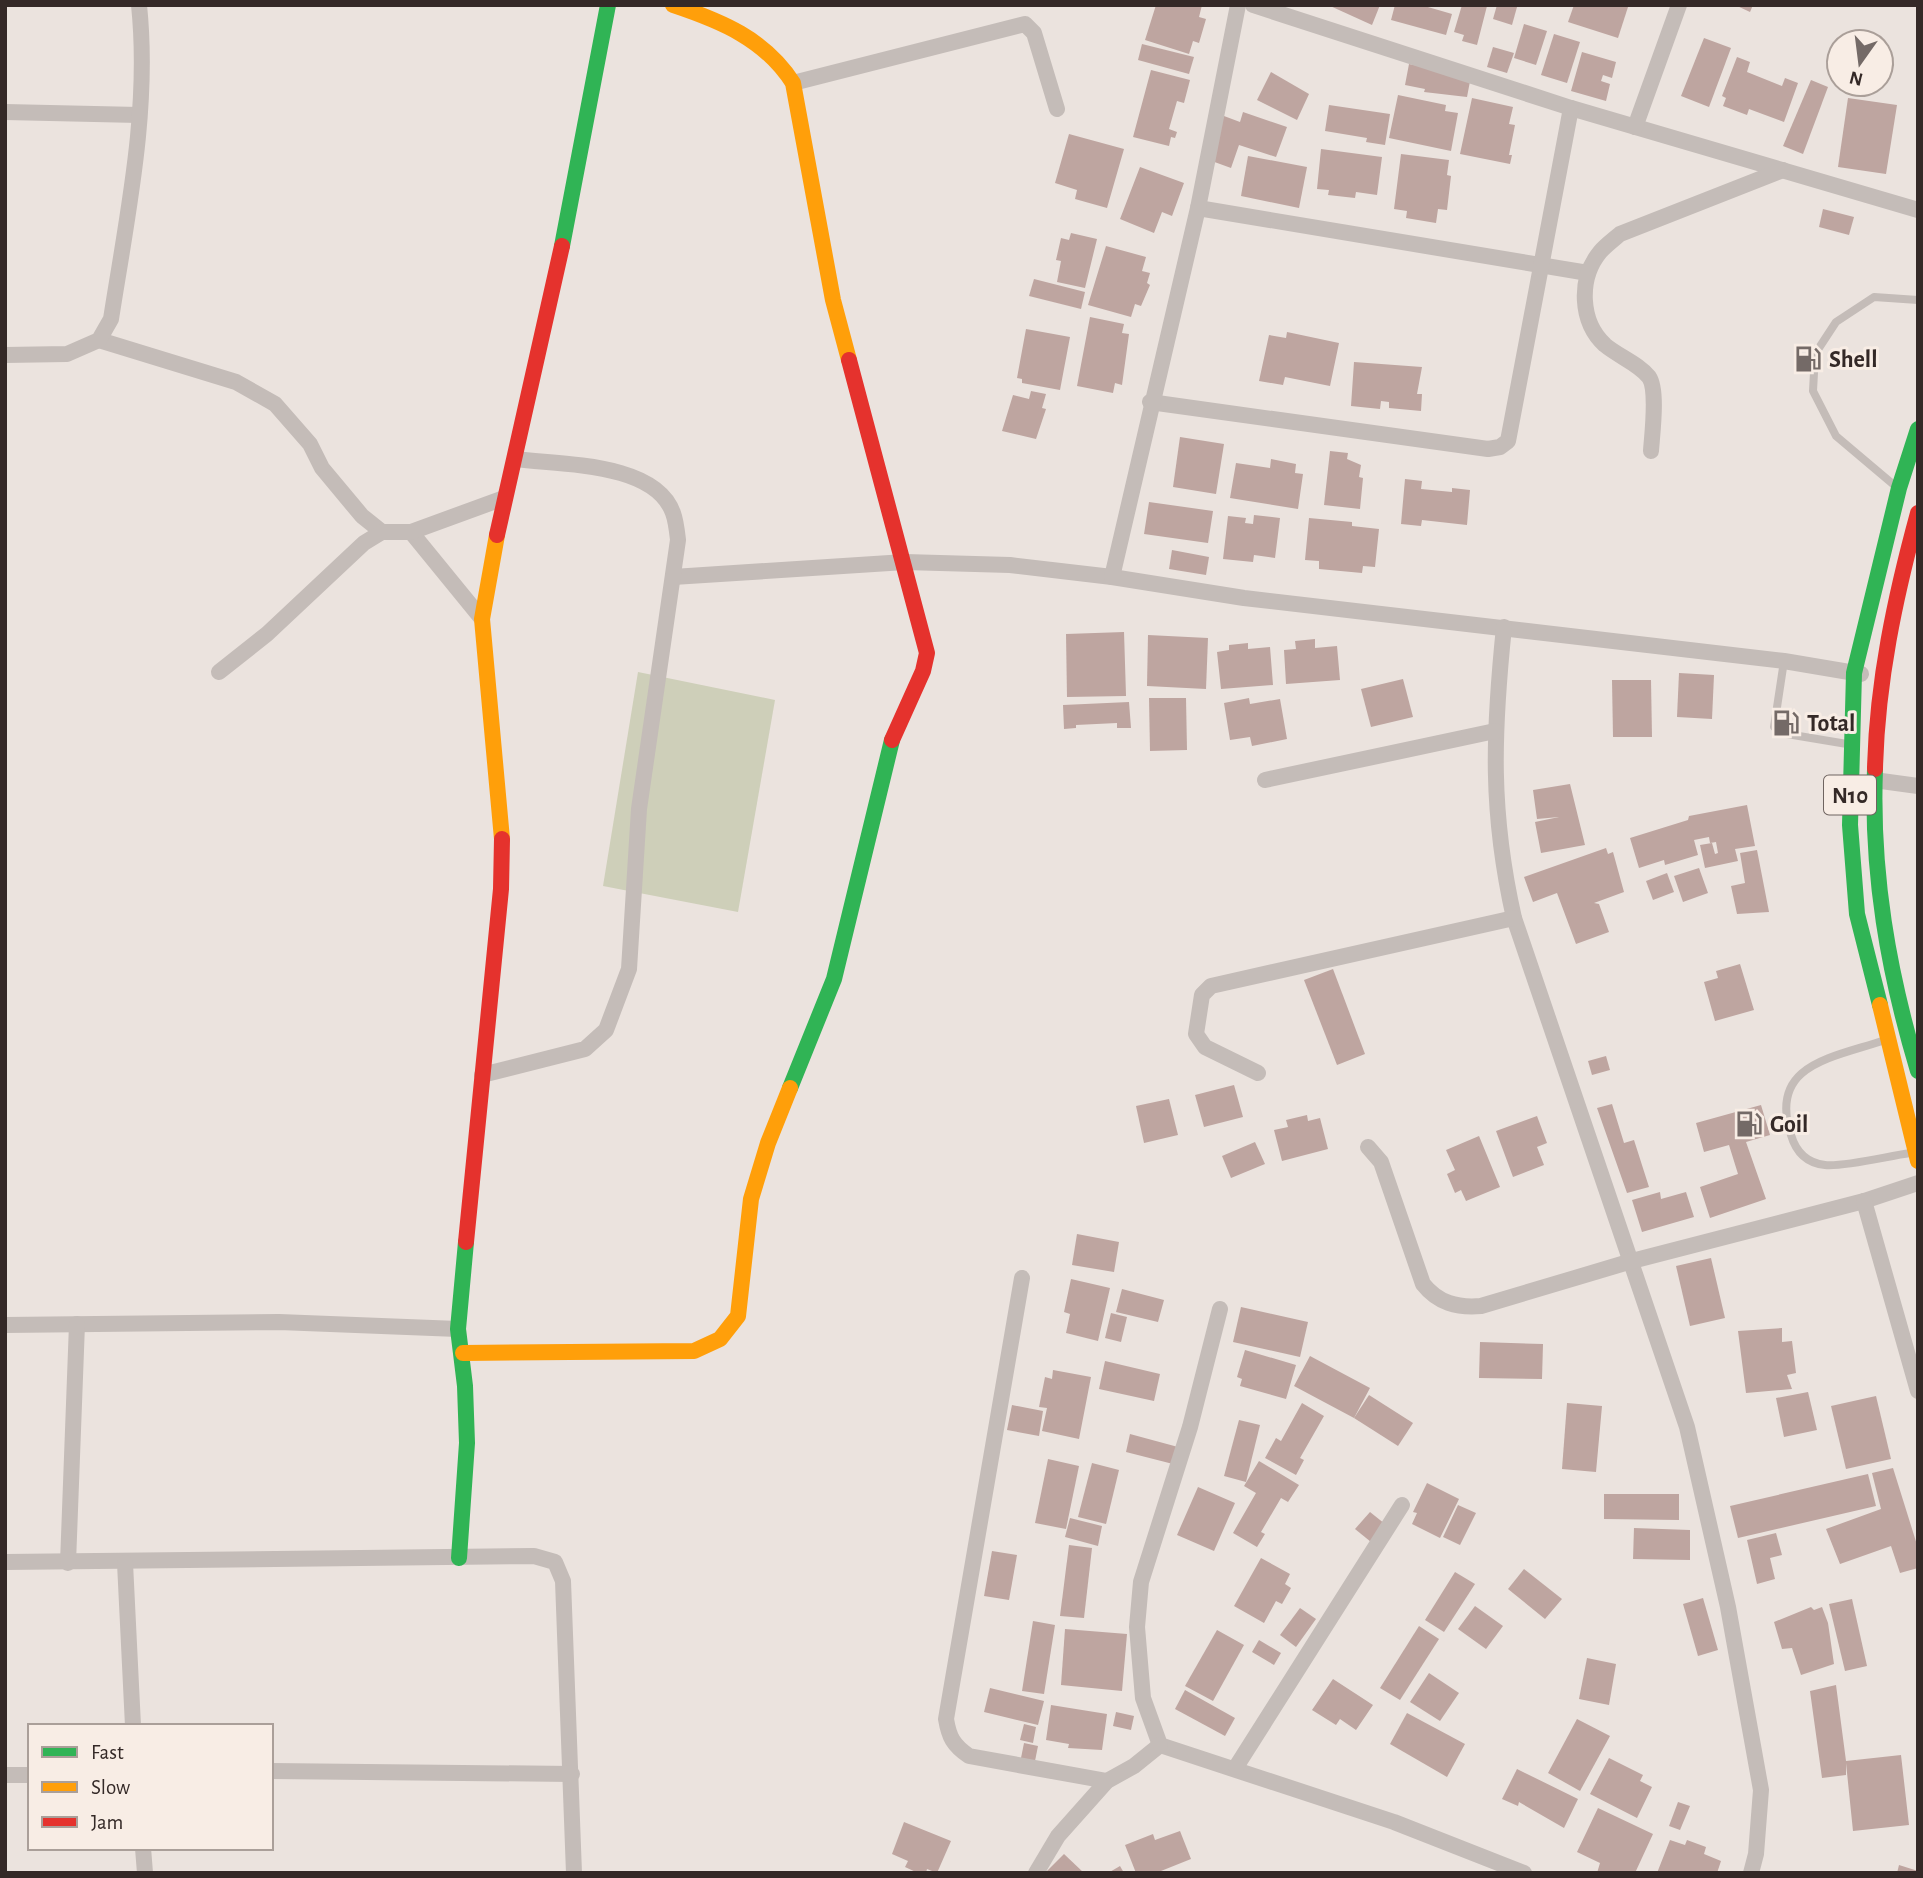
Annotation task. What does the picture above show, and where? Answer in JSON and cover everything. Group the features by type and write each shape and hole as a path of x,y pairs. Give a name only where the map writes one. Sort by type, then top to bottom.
{"main road":[{"path":"458,1558 468,1468 463,1353 458,1329 501,889 502,824 482,619 504,498 516,459 549,313 608,5"},
{"path":"463,1353 694,1351 725,1338 733,1329 738,1316 751,1199 799,1062 831,990 893,736 923,671 927,653 905,562 854,388 833,300 793,83 783,64 752,39 676,6"},
{"name":"N10","path":"1916,1157 1885,1040 1857,914 1850,825 1850,745 1854,673 1899,488 1918,429"},
{"name":"N10","path":"1918,513 1902,566 1881,678 1873,741 1874,842 1881,908 1892,979 1918,1071"}],"street":[{"path":"5,355 67,354 99,340 111,319 139,115 143,68 139,5"},
{"path":"1112,577 1150,402 1198,208 1238,5"},
{"path":"1254,5 1635,127 1918,210"},
{"path":"1635,127 1679,5"},
{"path":"793,83 1025,24 1034,33 1057,109"},
{"path":"1150,402 1488,449 1500,447 1508,441 1571,107"},
{"path":"5,112 139,115"},
{"path":"1651,451 1653,388 1648,377 1603,343 1586,317 1584,297 1588,273 1599,253 1620,234 1783,170"},
{"path":"1198,208 1541,263 1588,273"},
{"path":"99,340 236,382 275,404 310,444 323,468 362,516 382,532"},
{"path":"482,1075 585,1049 606,1030 629,969 633,945 639,809 678,540 674,513 664,497 639,477 516,459"},
{"path":"219,672 267,634 364,543 382,532 411,532 504,498"},
{"path":"411,532 482,619"},
{"path":"673,577 905,562 1010,565 1112,577 1244,598 1784,661 1881,678"},
{"path":"1504,627 1494,763 1500,848 1514,918 1687,1427 1728,1607 1760,1790 1756,1854 1751,1873"},
{"path":"1265,779 1495,731"},
{"path":"1874,779 1918,786"},
{"path":"1258,1073 1205,1047 1196,1034 1196,1016 1202,995 1211,986 1514,918"},
{"path":"1368,1147 1381,1162 1423,1284 1432,1296 1461,1307 1481,1306 1632,1261 1864,1201 1918,1182"},
{"path":"1864,1201 1918,1391"},
{"path":"1021,1278 946,1719 949,1736 955,1746 969,1756 1107,1781"},
{"path":"1160,1745 1143,1698 1137,1627 1141,1582 1190,1427 1220,1309"},
{"path":"5,1325 279,1322 458,1329"},
{"path":"68,1563 77,1324"},
{"path":"1236,1767 1402,1505"},
{"path":"5,1562 125,1563 534,1556 555,1562 560,1568 563,1581 572,1774 573,1873"},
{"path":"125,1563 133,1724"},
{"path":"1036,1873 1058,1836 1107,1781 1134,1766 1160,1745"},
{"path":"1160,1745 1236,1767 1394,1822 1524,1873"},
{"path":"273,1771 572,1774"},
{"path":"5,1775 28,1774"},
{"path":"143,1850 145,1873"}],"lane":[{"path":"1899,488 1836,436 1813,391 1815,354 1836,322 1874,297 1918,300"},
{"path":"1784,661 1774,727 1781,733 1850,745"},
{"path":"1885,1040 1807,1069 1793,1081 1785,1094 1786,1120 1795,1149 1805,1158 1825,1165 1916,1157"}],"green space":[{"path":"638,672 775,700 738,912 603,886"}],"building":[{"path":"1156,5 1202,5 1199,17 1206,19 1199,43 1193,41 1189,54 1145,40"},
{"path":"1328,5 1380,5 1372,25"},
{"path":"1395,5 1421,5 1452,14 1446,35 1391,20"},
{"path":"1462,5 1487,6 1477,45 1462,41 1464,35 1454,32"},
{"path":"1497,5 1517,7 1512,25 1493,19"},
{"path":"1574,5 1628,7 1618,38 1568,22"},
{"path":"1735,5 1753,5 1750,12"},
{"path":"1524,24 1547,31 1536,65 1514,58"},
{"path":"1554,34 1580,42 1567,83 1541,75"},
{"path":"1704,38 1731,48 1709,107 1681,96"},
{"path":"1142,44 1194,57 1189,74 1138,60"},
{"path":"1493,47 1514,53 1507,73 1487,67"},
{"path":"1582,52 1616,62 1612,78 1603,75 1601,81 1610,84 1606,101 1571,91"},
{"path":"1737,57 1750,62 1747,72 1782,86 1785,78 1798,83 1784,122 1749,109 1747,115 1723,106 1726,98 1722,96"},
{"path":"1409,64 1471,76 1467,97 1424,92 1425,89 1405,85"},
{"path":"1151,70 1190,80 1184,103 1177,101 1169,129 1177,132 1175,138 1171,137 1169,146 1133,137"},
{"path":"1271,72 1309,94 1297,120 1257,100"},
{"path":"1811,80 1825,86 1825,95 1803,154 1783,146"},
{"path":"1398,95 1446,105 1445,111 1458,113 1451,151 1389,138"},
{"path":"1472,98 1513,107 1509,124 1515,125 1509,155 1512,155 1510,164 1460,154"},
{"path":"1848,98 1897,105 1886,174 1838,167"},
{"path":"1329,105 1390,114 1385,145 1366,142 1367,138 1325,131"},
{"path":"1243,112 1287,127 1276,157 1239,145 1231,168 1209,160 1224,116 1240,122"},
{"path":"1069,134 1124,149 1107,208 1075,199 1077,190 1055,183"},
{"path":"1321,149 1382,157 1377,195 1356,192 1355,198 1328,195 1329,190 1317,189"},
{"path":"1401,154 1449,160 1447,175 1451,176 1447,210 1438,209 1436,223 1406,218 1407,211 1394,209"},
{"path":"1248,156 1307,167 1299,208 1241,196"},
{"path":"1140,167 1184,183 1172,216 1162,212 1154,233 1120,219"},
{"path":"1823,209 1854,217 1849,235 1819,227"},
{"path":"1071,233 1097,239 1085,288 1057,282 1061,261 1056,260 1061,238 1069,240"},
{"path":"1106,246 1146,257 1142,271 1150,273 1147,283 1150,285 1141,306 1135,304 1131,317 1088,305"},
{"path":"1034,279 1085,292 1081,309 1029,296"},
{"path":"1090,317 1124,324 1122,333 1129,334 1122,385 1115,383 1113,393 1077,386"},
{"path":"1026,329 1070,337 1060,390 1022,383 1022,379 1017,378"},
{"path":"1287,332 1339,343 1330,386 1285,377 1283,385 1259,381 1269,335 1286,338"},
{"path":"1354,362 1422,367 1417,394 1422,394 1421,411 1389,408 1389,402 1381,401 1380,409 1351,406"},
{"path":"1031,391 1046,394 1042,408 1046,409 1036,439 1002,431 1013,395 1029,399"},
{"path":"1180,437 1224,444 1216,494 1173,487"},
{"path":"1330,451 1348,453 1347,459 1361,465 1359,477 1363,478 1360,509 1324,505"},
{"path":"1271,459 1296,464 1295,473 1303,474 1298,509 1230,498 1236,463 1270,468"},
{"path":"1405,479 1422,481 1421,489 1452,492 1452,488 1470,490 1467,525 1422,520 1421,526 1401,524"},
{"path":"1149,502 1213,511 1208,543 1144,534"},
{"path":"1254,515 1280,518 1275,558 1254,555 1253,562 1223,559 1228,516 1246,518 1245,523 1253,524"},
{"path":"1309,518 1352,522 1352,526 1379,529 1375,567 1363,566 1362,573 1319,569 1319,561 1305,560"},
{"path":"1172,550 1209,557 1206,575 1169,569"},
{"path":"1124,632 1126,696 1067,697 1066,634"},
{"path":"1148,635 1208,638 1206,689 1147,686"},
{"path":"1315,639 1315,648 1337,646 1340,680 1286,684 1284,650 1296,649 1295,641"},
{"path":"1248,643 1248,649 1270,647 1273,685 1221,689 1217,652 1229,650 1229,645"},
{"path":"1679,673 1714,675 1712,719 1677,717"},
{"path":"1403,679 1413,717 1371,727 1361,689"},
{"path":"1612,680 1651,680 1652,737 1613,737"},
{"path":"1149,698 1186,698 1187,750 1150,751"},
{"path":"1249,698 1250,704 1280,699 1287,739 1252,746 1250,737 1230,740 1224,703"},
{"path":"1129,702 1131,728 1117,728 1117,723 1076,725 1076,728 1064,729 1063,705"},
{"path":"1570,784 1585,845 1541,853 1535,822 1559,817 1537,819 1533,790"},
{"path":"1747,805 1755,846 1735,849 1738,861 1705,868 1700,845 1712,843 1715,854 1718,853 1716,842 1710,843 1709,837 1694,840 1698,855 1665,865 1664,860 1639,868 1630,838 1688,820 1689,816"},
{"path":"1606,848 1608,854 1613,852 1624,892 1594,903 1599,904 1609,932 1576,944 1557,893 1533,902 1524,877"},
{"path":"1757,850 1769,912 1737,914 1731,886 1745,883 1740,853"},
{"path":"1699,868 1708,893 1683,902 1674,876"},
{"path":"1667,873 1674,892 1653,900 1646,881"},
{"path":"1740,964 1754,1010 1715,1021 1704,982 1718,978 1716,971"},
{"path":"1333,969 1365,1054 1337,1065 1304,980"},
{"path":"1606,1056 1610,1070 1592,1075 1588,1061"},
{"path":"1234,1085 1243,1117 1204,1127 1195,1095"},
{"path":"1169,1099 1178,1135 1144,1143 1136,1106"},
{"path":"1612,1104 1624,1143 1634,1140 1649,1187 1627,1193 1597,1108"},
{"path":"1761,1105 1770,1135 1746,1142 1766,1199 1710,1218 1700,1187 1738,1174 1729,1145 1704,1152 1696,1123"},
{"path":"1307,1115 1308,1121 1320,1118 1328,1149 1282,1161 1274,1130 1288,1127 1286,1120"},
{"path":"1537,1116 1547,1143 1537,1147 1544,1165 1513,1177 1496,1131"},
{"path":"1479,1136 1500,1187 1466,1201 1461,1190 1455,1193 1447,1174 1455,1170 1446,1150"},
{"path":"1255,1142 1265,1164 1231,1178 1222,1156"},
{"path":"1660,1192 1661,1199 1686,1192 1694,1217 1642,1232 1632,1200"},
{"path":"1077,1234 1119,1242 1114,1272 1072,1265"},
{"path":"1711,1258 1725,1318 1690,1326 1676,1266"},
{"path":"1071,1279 1110,1288 1098,1341 1066,1333 1070,1314 1064,1312"},
{"path":"1122,1289 1164,1300 1158,1322 1116,1312"},
{"path":"1241,1307 1308,1322 1300,1357 1233,1342"},
{"path":"1111,1313 1127,1317 1121,1342 1105,1338"},
{"path":"1782,1328 1782,1342 1792,1341 1796,1373 1787,1375 1792,1389 1746,1393 1738,1331"},
{"path":"1480,1342 1543,1344 1542,1379 1479,1378"},
{"path":"1245,1350 1296,1365 1286,1399 1240,1386 1242,1379 1237,1377"},
{"path":"1310,1356 1370,1388 1354,1418 1294,1386"},
{"path":"1105,1361 1160,1374 1154,1401 1099,1389"},
{"path":"1053,1370 1091,1377 1079,1439 1042,1431 1047,1408 1039,1407 1045,1377 1052,1379"},
{"path":"1808,1392 1817,1430 1784,1437 1776,1398"},
{"path":"1369,1395 1413,1423 1398,1446 1354,1418"},
{"path":"1876,1396 1891,1459 1846,1469 1831,1406"},
{"path":"1302,1403 1324,1416 1300,1458 1304,1460 1296,1475 1265,1458 1276,1438 1281,1441"},
{"path":"1567,1403 1602,1406 1596,1472 1562,1469"},
{"path":"1012,1405 1043,1411 1039,1436 1007,1430"},
{"path":"1239,1420 1260,1425 1246,1482 1224,1476"},
{"path":"1130,1434 1178,1447 1173,1464 1126,1452"},
{"path":"1048,1459 1079,1466 1066,1529 1035,1523"},
{"path":"1259,1461 1299,1485 1288,1502 1281,1498 1261,1532 1265,1534 1257,1547 1233,1533 1256,1493 1244,1486"},
{"path":"1092,1463 1119,1470 1106,1524 1078,1517"},
{"path":"1893,1468 1918,1548 1918,1568 1900,1573 1891,1546 1840,1564 1826,1529 1881,1509 1872,1473"},
{"path":"1868,1474 1876,1506 1738,1538 1730,1506"},
{"path":"1427,1483 1459,1499 1440,1538 1412,1524 1417,1513 1413,1512"},
{"path":"1198,1487 1235,1503 1214,1551 1177,1535"},
{"path":"1604,1494 1679,1494 1679,1520 1604,1519"},
{"path":"1458,1505 1476,1513 1460,1545 1443,1537"},
{"path":"1370,1512 1385,1524 1371,1542 1355,1529"},
{"path":"1070,1518 1102,1526 1098,1546 1065,1537"},
{"path":"1634,1528 1690,1530 1690,1560 1633,1559"},
{"path":"1776,1533 1782,1555 1770,1558 1775,1579 1757,1584 1747,1540"},
{"path":"1069,1545 1092,1548 1084,1618 1060,1616"},
{"path":"992,1551 1017,1555 1009,1600 984,1596"},
{"path":"1261,1558 1290,1574 1285,1584 1291,1588 1282,1604 1276,1601 1264,1623 1234,1606"},
{"path":"1524,1569 1562,1599 1545,1619 1508,1589"},
{"path":"1455,1572 1475,1584 1444,1632 1425,1620"},
{"path":"1703,1598 1718,1650 1698,1656 1683,1604"},
{"path":"1852,1599 1867,1666 1845,1671 1829,1604"},
{"path":"1475,1606 1503,1626 1486,1649 1458,1629"},
{"path":"1811,1607 1814,1610 1822,1607 1828,1623 1834,1664 1801,1675 1792,1648 1782,1649 1774,1622"},
{"path":"1300,1608 1316,1619 1296,1647 1280,1635"},
{"path":"1033,1621 1055,1625 1044,1694 1022,1691"},
{"path":"1419,1626 1439,1639 1400,1700 1380,1688"},
{"path":"1065,1629 1127,1634 1122,1691 1061,1685"},
{"path":"1217,1630 1244,1645 1213,1701 1185,1686"},
{"path":"1259,1640 1281,1653 1274,1665 1252,1652"},
{"path":"1587,1658 1616,1664 1609,1705 1579,1699"},
{"path":"1429,1673 1459,1693 1440,1721 1410,1702"},
{"path":"1333,1679 1373,1705 1356,1730 1340,1719 1336,1725 1312,1710"},
{"path":"1836,1685 1846,1761 1901,1755 1909,1825 1853,1831 1846,1763 1846,1775 1822,1778 1810,1691"},
{"path":"990,1688 1044,1701 1038,1725 984,1712"},
{"path":"1185,1690 1235,1718 1225,1736 1175,1709"},
{"path":"1051,1705 1107,1714 1102,1750 1068,1748 1069,1744 1046,1740"},
{"path":"1116,1712 1134,1716 1131,1730 1113,1726"},
{"path":"1407,1713 1465,1744 1447,1777 1390,1744"},
{"path":"1577,1719 1610,1736 1580,1791 1548,1773"},
{"path":"1024,1724 1036,1727 1033,1743 1020,1740"},
{"path":"1024,1743 1038,1746 1035,1761 1021,1758"},
{"path":"1609,1758 1643,1775 1640,1781 1652,1787 1637,1818 1590,1794"},
{"path":"1517,1769 1578,1799 1564,1828 1519,1802 1518,1806 1502,1799"},
{"path":"1678,1802 1690,1806 1680,1830 1669,1826"},
{"path":"1598,1808 1653,1834 1635,1873 1597,1873 1600,1863 1577,1852"},
{"path":"904,1822 951,1841 937,1873 927,1869 926,1873 918,1873 905,1867 908,1861 892,1854"},
{"path":"1180,1831 1191,1859 1156,1873 1136,1873 1125,1845 1153,1834 1155,1840"},
{"path":"1670,1840 1685,1845 1687,1840 1706,1847 1704,1854 1721,1861 1717,1873 1657,1873"},
{"path":"1064,1854 1084,1873 1045,1873"},
{"path":"1899,1865 1918,1871 1918,1873 1897,1873"},
{"path":"1120,1866 1124,1873 1108,1873"}],"traffic: fast":[{"path":"562,246 608,5"},
{"path":"1880,1005 1857,914 1850,825 1854,673 1899,488 1918,429"},
{"path":"790,1088 834,979 892,740"},
{"path":"1875,769 1876,846 1884,922 1898,996 1918,1071"},
{"path":"459,1558 467,1443 465,1386 458,1329 466,1242"}],"traffic: slow":[{"path":"673,5 725,25 755,43 782,68 793,83 833,300 849,360"},
{"path":"497,535 482,619 502,839"},
{"path":"1880,1005 1918,1161"},
{"path":"463,1353 694,1351 720,1339 738,1316 751,1199 768,1143 790,1088"}],"traffic: jam":[{"path":"497,535 562,246"},
{"path":"849,360 927,653 923,671 892,740"},
{"path":"1875,769 1883,672 1918,513"},
{"path":"466,1242 501,889 502,839"}],"place":[{"name":"Shell","path":"1808,359"},
{"name":"Total","path":"1786,723"},
{"name":"Goil","path":"1749,1124"}]}
